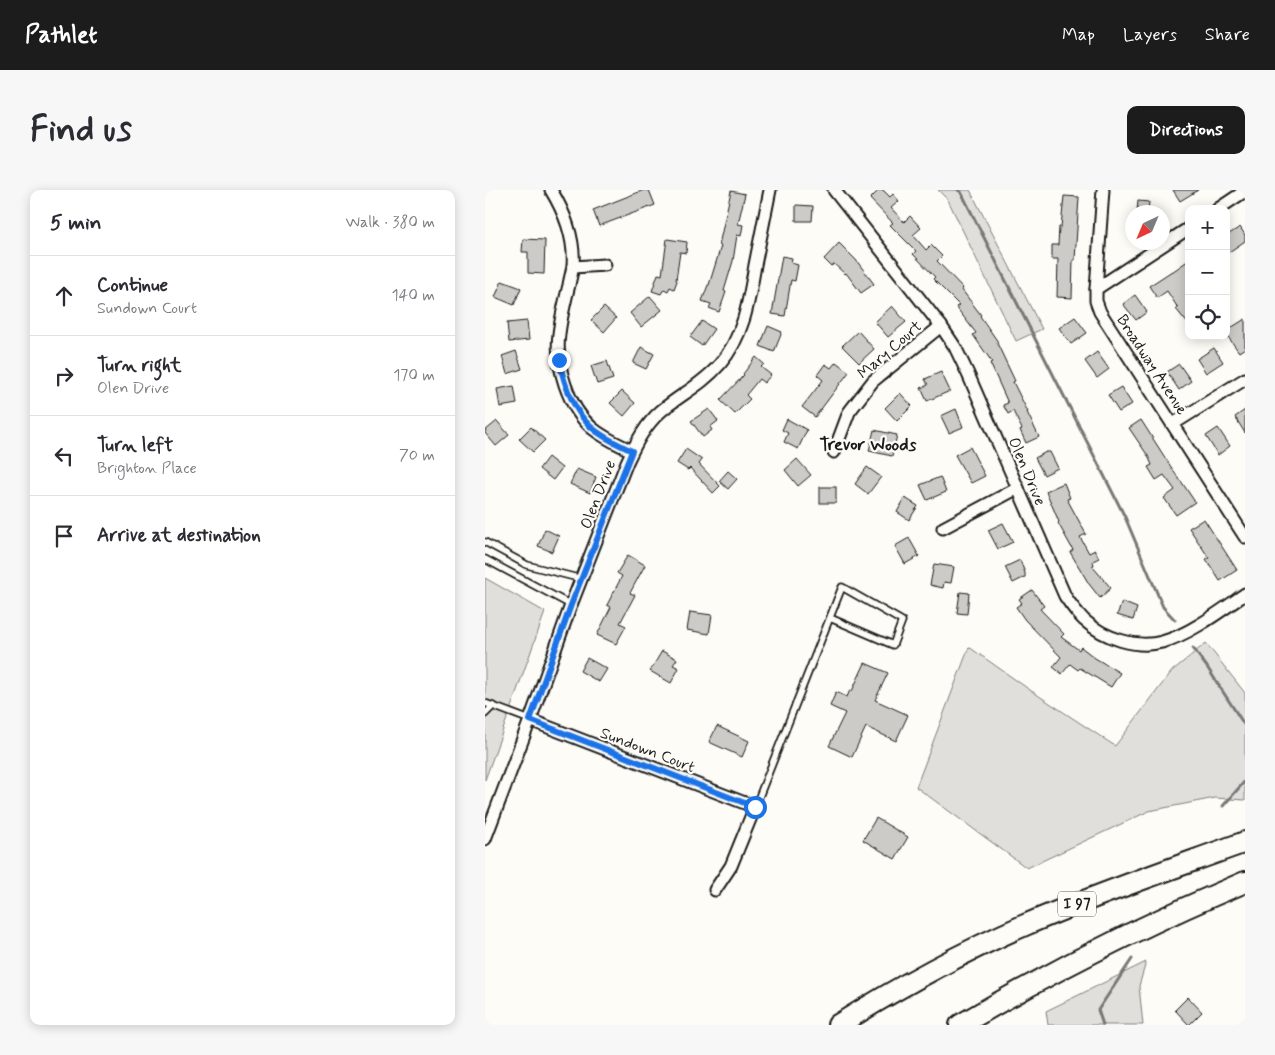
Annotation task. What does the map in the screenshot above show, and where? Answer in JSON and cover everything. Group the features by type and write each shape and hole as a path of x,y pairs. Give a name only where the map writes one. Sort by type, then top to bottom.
{"highway":[{"name":"I 97","path":"838,1025 949,962 1024,925 1245,842"},
{"path":"961,1025 1099,949 1245,882"},
{"path":"1219,893 1245,887"}],"street":[{"path":"551,190 568,225 573,251 573,267 562,317 559,341 559,360 565,385 575,406 591,427 603,436 632,451"},
{"name":"Olen Drive","path":"485,839 571,605 637,441 650,422 663,410 698,385 721,364 740,331 748,301 770,190"},
{"name":"Olen Drive","path":"835,190 941,326 955,347 1065,596 1085,620 1105,634 1130,643 1153,644 1173,638 1188,630 1245,594"},
{"name":"Broadway Avenue","path":"1103,190 1096,301 1101,312 1245,537"},
{"path":"1224,205 1245,191"},
{"path":"1096,289 1185,231"},
{"path":"573,267 605,265"},
{"name":"Mary Court","path":"833,452 849,412 873,381 941,326"},
{"path":"1173,424 1245,379"},
{"path":"943,528 1018,488"},
{"name":"Sundown Court","path":"530,720 755,807"},
{"path":"715,890 731,866 755,807"}],"lane":[{"path":"485,542 527,565 581,579"},
{"path":"485,559 571,605"},
{"path":"755,807 830,618 842,588 902,621 893,644 830,618"},
{"path":"485,703 530,720"},
{"path":"485,714 493,706"}],"shaded area":[{"path":"938,190 970,190 1042,329 1016,341 948,200"},
{"path":"485,578 545,612 485,780"},
{"path":"1206,643 1245,693 1245,800 1215,798 1149,811 1027,868 916,787 969,647 1115,746 1172,671"},
{"path":"1146,962 1139,986 1143,1025 1048,1025 1046,1011"}],"building":[{"path":"644,190 649,190 655,205 599,226 593,210"},
{"path":"879,190 883,190 890,197 893,194 899,201 891,208 904,222 910,216 921,228 913,235 926,250 931,245 942,256 937,261 963,288 962,290 981,315 998,342 1015,381 1013,382 1039,437 1026,443 1020,430 1022,429 1013,411 1008,414 1003,405 1008,403 990,363 992,362 973,335 976,333 956,307 959,305 933,279 935,277 913,254 916,251 890,225 893,223 870,199"},
{"path":"1173,190 1198,190 1180,201"},
{"path":"731,191 745,194 738,224 743,225 741,236 737,235 733,261 724,291 726,292 719,312 709,308 711,304 702,301 721,246 719,245"},
{"path":"1064,196 1079,197 1075,260 1073,260 1072,298 1057,297 1058,259 1052,259 1052,245 1058,245"},
{"path":"1138,201 1149,202 1149,205 1138,205"},
{"path":"796,205 813,206 812,221 796,221"},
{"path":"1240,227 1245,235 1245,241 1230,251 1230,250 1230,233"},
{"path":"523,239 545,240 544,274 528,273 528,252 522,252"},
{"path":"667,239 687,242 686,253 680,252 677,281 674,289 670,287 668,291 664,289 661,294 652,291 658,274 662,275"},
{"path":"839,243 856,260 874,284 861,293 846,273 834,264 831,266 824,259"},
{"path":"782,256 792,258 791,263 798,265 795,281 791,280 785,316 772,314"},
{"path":"1185,263 1185,320 1176,309 1178,308 1167,291 1157,298 1149,286"},
{"path":"502,281 521,288 514,305 495,297"},
{"path":"1135,295 1147,312 1136,320 1123,304"},
{"path":"650,296 662,310 641,327 630,313"},
{"path":"892,306 906,322 888,337 875,322"},
{"path":"604,307 616,318 604,332 591,320"},
{"path":"1075,317 1087,333 1071,344 1059,328"},
{"path":"1245,319 1245,348 1239,352 1230,340 1230,328"},
{"path":"527,321 529,340 509,342 507,323"},
{"path":"702,321 714,329 702,346 690,337"},
{"path":"768,326 782,332 774,352 760,346"},
{"path":"858,331 874,349 859,363 842,346"},
{"path":"641,347 654,354 646,369 633,363"},
{"path":"1214,348 1223,362 1206,373 1197,359"},
{"path":"516,351 522,369 507,374 502,356"},
{"path":"1097,352 1109,369 1097,378 1085,361"},
{"path":"756,357 764,364 761,367 771,375 764,383 759,379 746,395 750,399 735,414 720,400 744,375"},
{"path":"607,361 613,379 597,384 591,366"},
{"path":"836,362 849,372 815,417 802,407 823,380 817,375 825,364 831,368"},
{"path":"1179,364 1191,381 1179,390 1167,372"},
{"path":"941,372 950,391 927,401 921,388 928,385 925,379"},
{"path":"514,386 517,404 500,407 497,389"},
{"path":"1121,387 1132,404 1119,412 1108,395"},
{"path":"622,391 635,403 624,416 610,403"},
{"path":"900,393 912,406 897,421 885,408"},
{"path":"709,409 718,421 710,427 712,430 703,437 691,421"},
{"path":"956,409 963,427 949,433 941,416"},
{"path":"1245,410 1245,433 1235,417"},
{"path":"787,419 807,430 798,449 784,442 788,433 782,430"},
{"path":"1141,420 1195,502 1176,515 1164,498 1175,490 1164,475 1156,480 1148,467 1152,465 1148,456 1129,428"},
{"path":"497,421 509,435 496,446 485,431"},
{"path":"531,427 545,440 533,452 519,439"},
{"path":"1218,428 1230,446 1218,455 1206,436"},
{"path":"874,430 897,435 892,456 869,451"},
{"path":"970,447 985,476 971,483 955,455"},
{"path":"686,449 702,460 699,464 720,486 713,493 690,468 688,470 677,463"},
{"path":"1050,452 1058,468 1044,475 1035,458"},
{"path":"548,457 562,468 553,480 539,469"},
{"path":"797,459 811,475 798,486 785,470"},
{"path":"867,467 881,477 868,494 855,484"},
{"path":"577,469 596,477 590,493 570,484"},
{"path":"728,471 737,479 728,489 719,481"},
{"path":"940,477 946,492 927,500 920,485"},
{"path":"1064,483 1070,498 1067,499 1086,534 1080,537 1089,553 1095,550 1099,558 1093,561 1094,565 1092,566 1111,588 1100,598 1089,584 1070,552 1073,550 1058,523 1046,491"},
{"path":"820,487 836,487 836,503 820,503"},
{"path":"905,498 918,506 909,520 897,512"},
{"path":"1204,519 1237,570 1220,581 1206,559 1209,558 1189,528"},
{"path":"1003,523 1013,542 998,549 988,530"},
{"path":"545,529 559,536 552,552 538,546"},
{"path":"909,538 919,556 905,564 895,546"},
{"path":"628,555 645,565 630,593 635,595 620,623 626,626 616,644 597,635 611,607 607,605 622,576 617,573"},
{"path":"1020,560 1025,577 1013,583 1005,567"},
{"path":"934,564 954,567 951,583 944,582 943,588 930,585"},
{"path":"1032,590 1044,606 1040,609 1064,634 1061,637 1079,650 1081,647 1120,673 1111,687 1070,664 1062,674 1053,667 1061,657 1025,620 1016,607 1022,603 1019,599"},
{"path":"960,592 969,593 967,614 957,613"},
{"path":"1122,602 1137,608 1133,620 1117,615"},
{"path":"690,612 712,615 709,634 687,630"},
{"path":"662,651 677,659 673,665 679,668 671,683 650,671"},
{"path":"587,658 607,669 599,682 580,671"},
{"path":"865,663 888,673 875,700 908,715 896,741 866,727 852,757 829,746 845,713 830,706 836,692 847,697 850,690 852,691"},
{"path":"717,726 749,741 742,757 709,742"},
{"path":"876,818 908,837 895,859 863,840"},
{"path":"1188,997 1202,1012 1189,1025 1175,1010"}],"waterway":[{"path":"958,190 961,192 1125,517 1163,607 1175,620"},
{"path":"1193,648 1245,726"},
{"path":"1223,806 1245,781"},
{"path":"1103,1025 1098,1010 1132,959"}],"district":[{"name":"Trevor Woods","path":"868,444"}],"route":[{"path":"559,360 565,385 582,417 603,436 632,451 571,605 530,720 755,807"}]}
